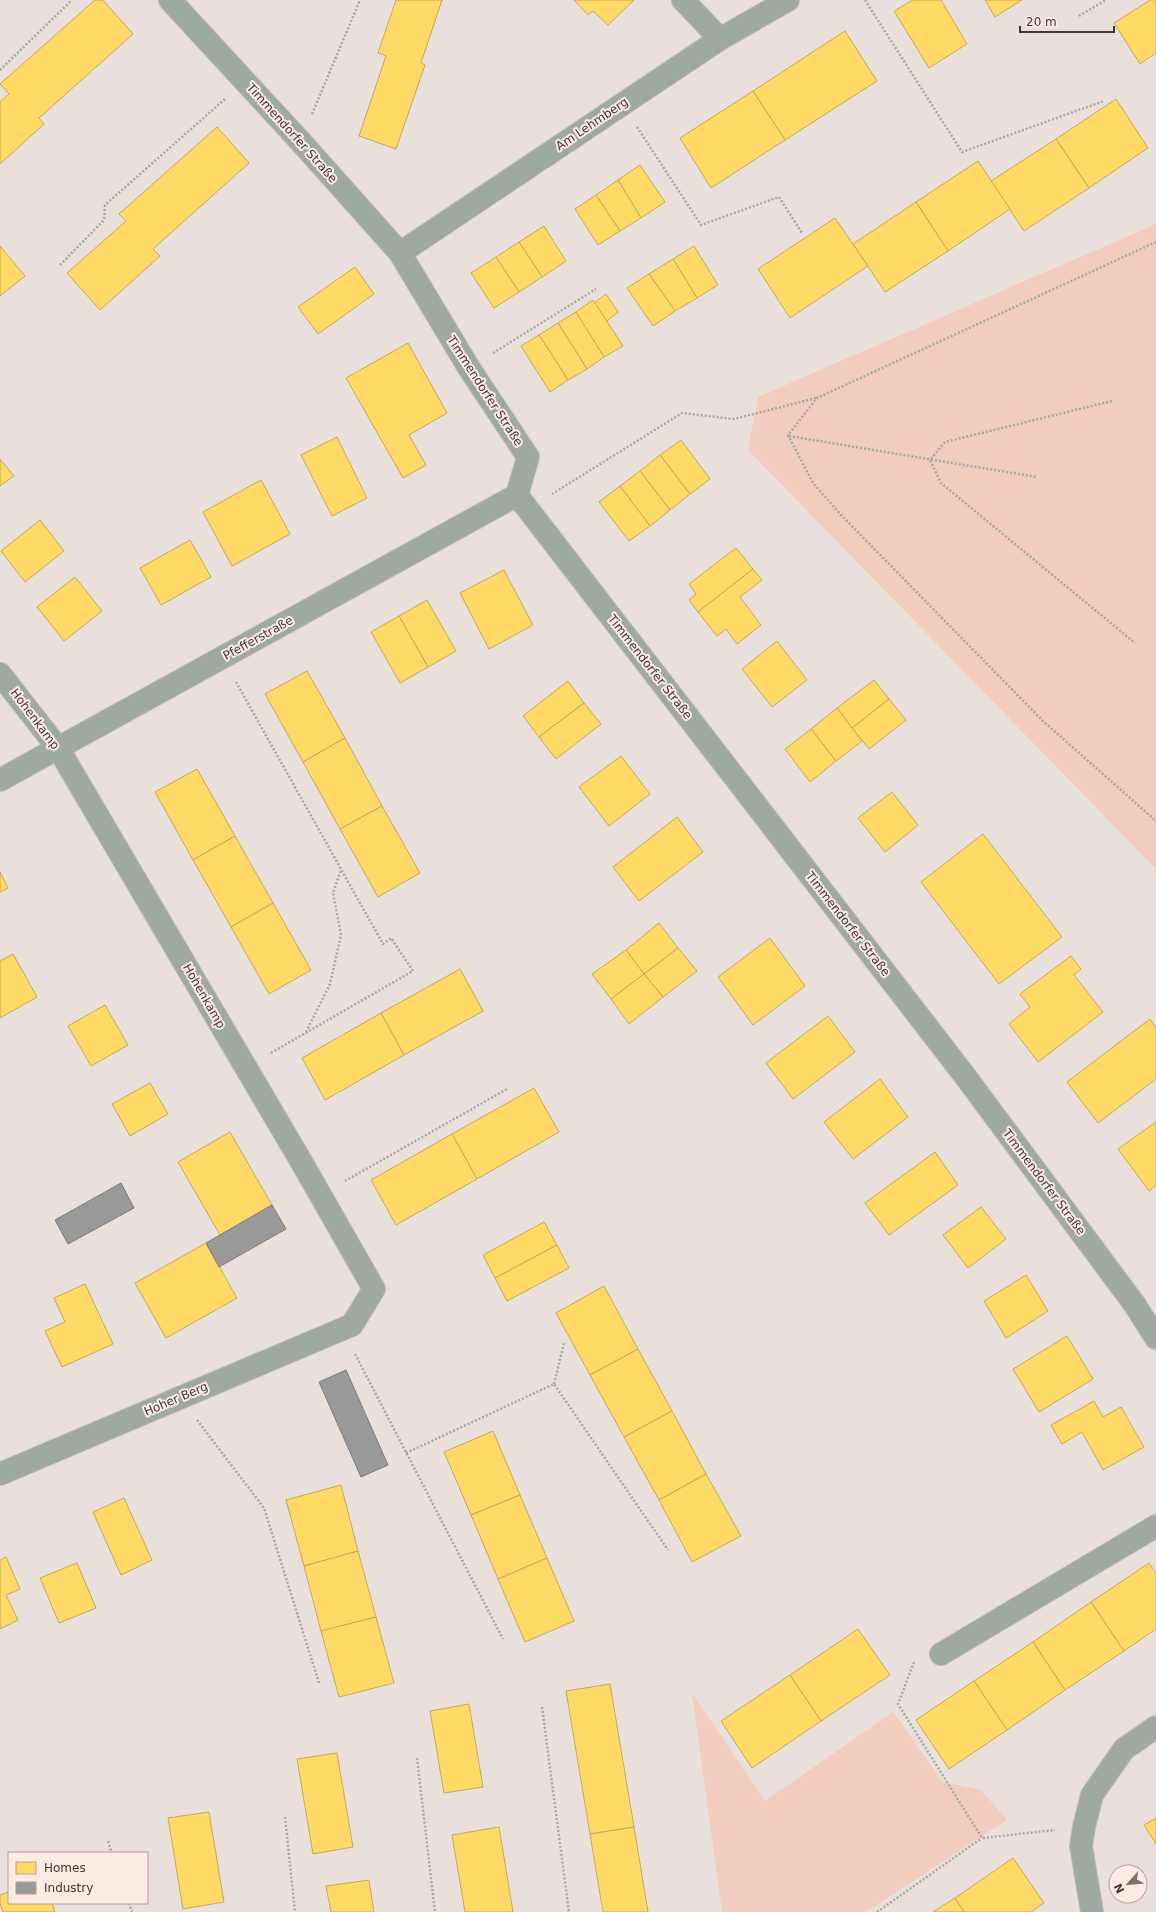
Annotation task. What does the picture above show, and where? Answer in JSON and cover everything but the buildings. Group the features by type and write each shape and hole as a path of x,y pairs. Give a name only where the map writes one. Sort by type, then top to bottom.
{"street":[{"name":"Timmendorfer Straße","path":"170,0 300,141 400,253 469,368 528,457 522,502 965,1076 1135,1305 1156,1338"},
{"path":"683,0 720,39"},
{"name":"Am Lehmberg","path":"400,253 720,39 788,0"},
{"name":"Pfefferstraße","path":"0,780 223,657 522,502"},
{"name":"Hohenkamp","path":"0,674 58,748 374,1289 347,1327"},
{"name":"Hoher Berg","path":"0,1474 347,1327"},
{"path":"941,1654 1156,1526"},
{"path":"1092,1912 1081,1846 1092,1795 1124,1749 1156,1727"}],"path":[{"path":"0,70 72,0"},
{"path":"300,141 360,0"},
{"path":"866,0 962,152 1104,101"},
{"path":"1079,16 1106,0"},
{"path":"60,265 104,220 105,205 245,81"},
{"path":"622,104 700,225 779,196 802,234"},
{"path":"522,502 682,413 734,419 817,398 1156,242"},
{"path":"469,368 596,289"},
{"path":"788,436 817,398"},
{"path":"930,460 945,442 1112,401"},
{"path":"788,436 1037,477"},
{"path":"788,436 813,483 841,515 1043,721 1156,821"},
{"path":"930,460 941,482 1135,644"},
{"path":"223,657 383,944 390,938 413,971 246,1068"},
{"path":"305,1033 330,984 341,935 333,893 341,870"},
{"path":"320,1196 507,1089"},
{"path":"347,1327 406,1453 503,1639"},
{"path":"564,1343 554,1384 668,1550"},
{"path":"406,1453 554,1384"},
{"path":"180,1398 264,1508 319,1683"},
{"path":"941,1654 920,1647 898,1704 982,1838"},
{"path":"542,1707 569,1912"},
{"path":"417,1758 435,1912"},
{"path":"286,1817 295,1912"},
{"path":"877,1912 982,1838 1084,1827"},
{"path":"108,1841 112,1852"}],"shaded area":[{"path":"1156,224 1156,869 748,450 758,397"},
{"path":"692,1693 765,1801 893,1712 943,1782 981,1790 1007,1820 866,1912 722,1912"}]}
